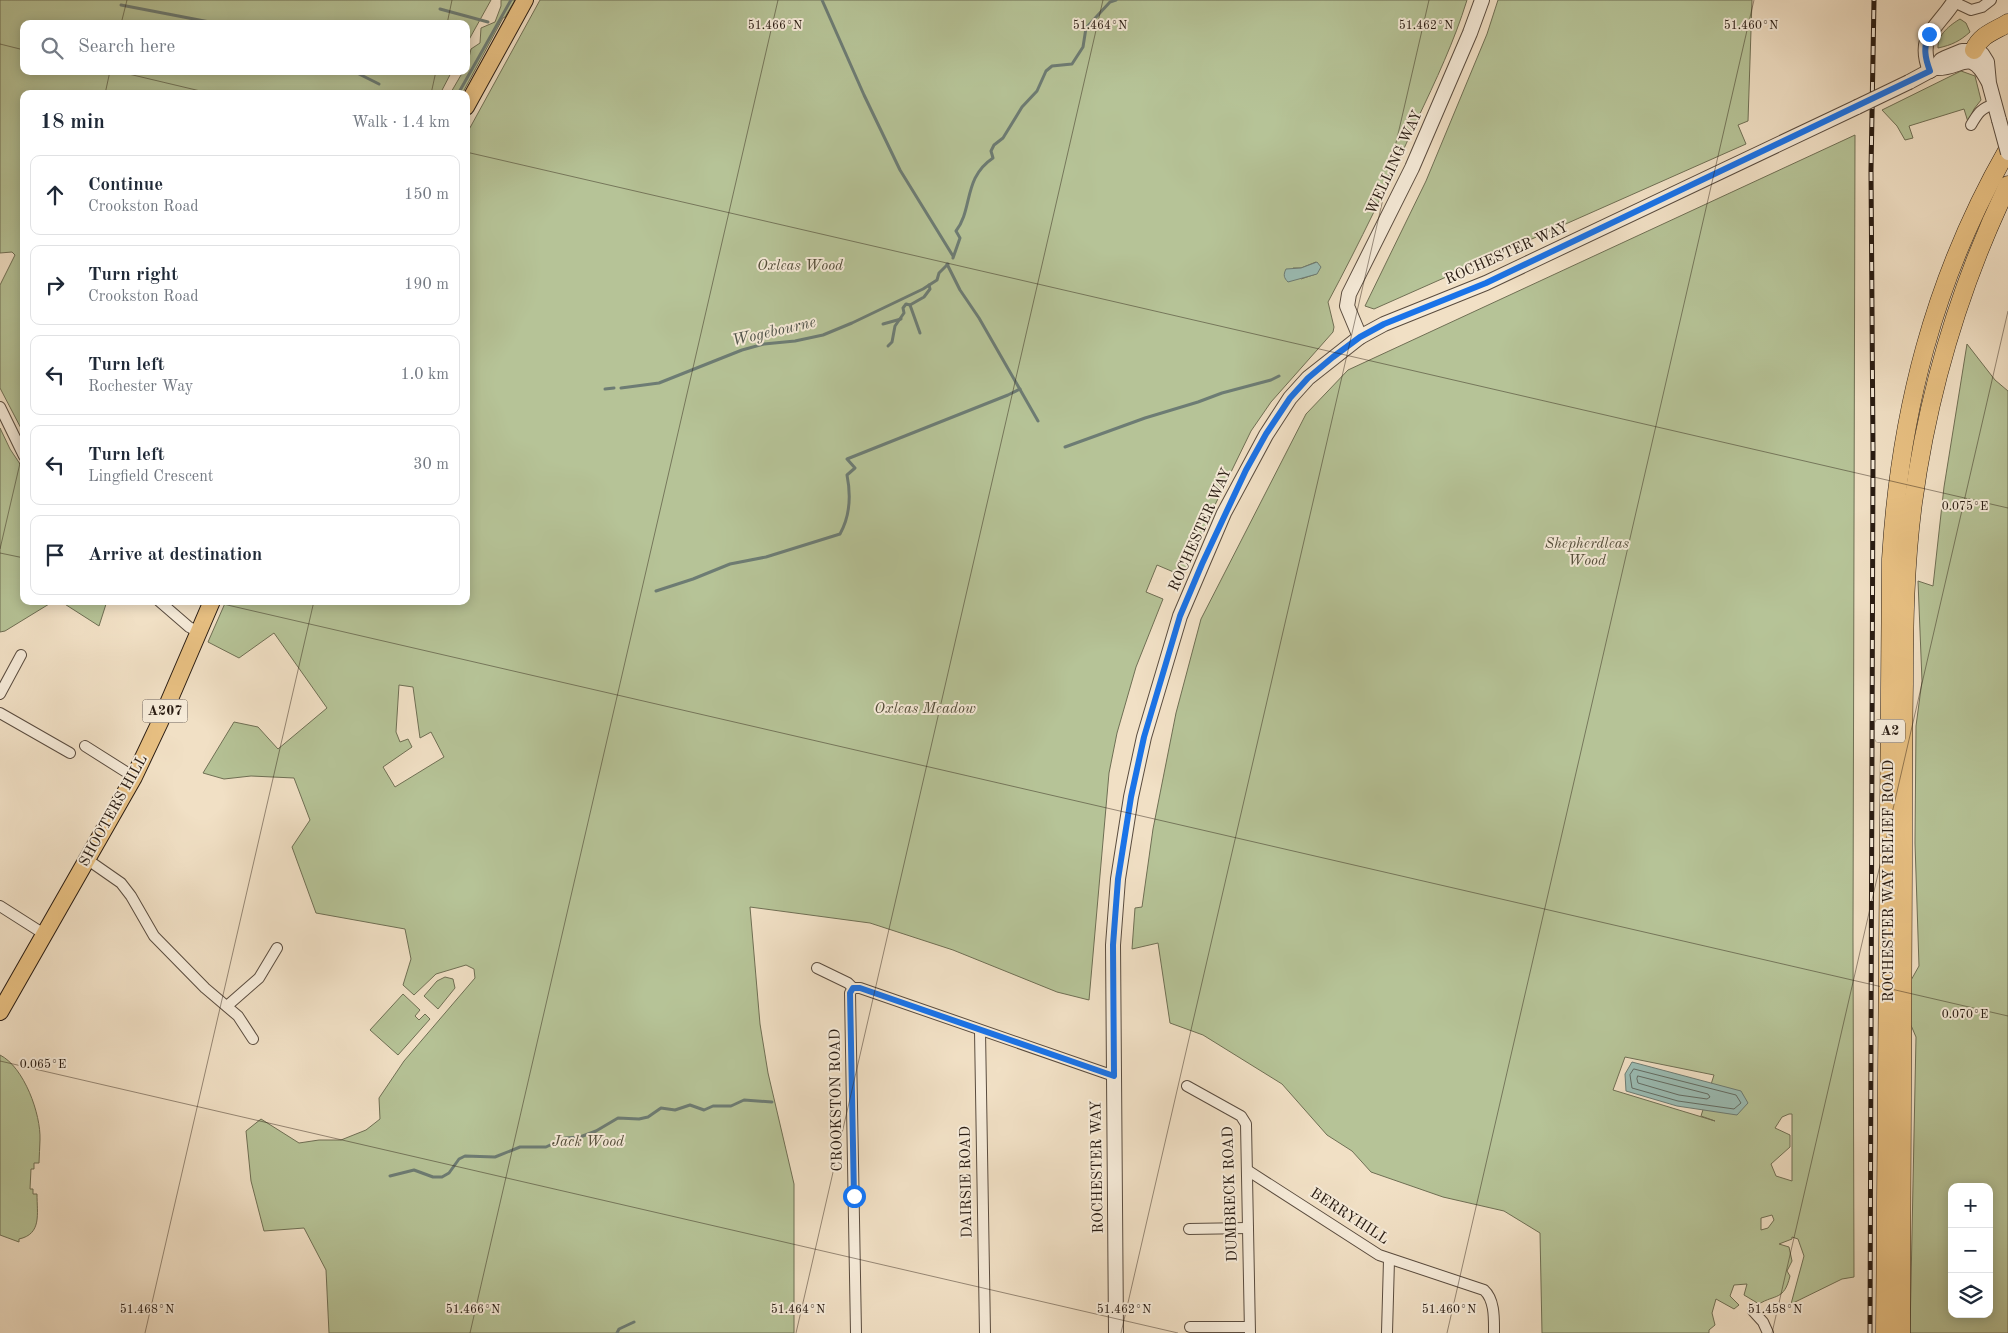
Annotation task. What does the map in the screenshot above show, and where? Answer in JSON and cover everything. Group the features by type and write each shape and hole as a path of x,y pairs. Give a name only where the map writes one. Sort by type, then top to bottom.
{"highway":[{"path":"1978,44 2008,23"},
{"name":"ROCHESTER WAY RELIEF ROAD","path":"1885,1333 1891,560 1894,516 1910,403 1935,314 1969,226 2008,151"},
{"name":"ROCHESTER WAY RELIEF ROAD","path":"1901,1333 1904,698 1907,564 1919,459 1936,382 1963,292 1980,246 2008,184"}],"main road":[{"path":"470,100 525,0"},
{"name":"SHOOTERS HILL","path":"0,1012 134,777 210,605"}],"street":[{"name":"WELLING WAY","path":"1360,337 1347,306 1349,294 1412,168 1470,33 1482,0"},
{"path":"1989,83 1980,68 1970,62 1962,61 1945,69 1933,70 1925,58 1926,40 1929,34 1955,1 1971,10 1982,7 1991,0"},
{"name":"ROCHESTER WAY","path":"1116,1333 1113,945 1118,879 1131,797 1144,737 1180,616 1224,513 1266,434 1290,398 1308,378 1360,337 1393,320 1486,283 1852,110 1933,70 1941,60 1978,44"},
{"path":"1978,44 1987,62 1989,83 2008,151"},
{"path":"1971,125 1979,111 1984,107 1995,104"},
{"path":"0,407 20,448"},
{"path":"164,605 189,627 199,632"},
{"path":"0,694 21,656"},
{"path":"0,713 70,753"},
{"path":"85,746 134,777"},
{"path":"88,860 121,883 131,896 154,936 205,988 238,1016 253,1039"},
{"path":"0,906 44,934"},
{"path":"227,1006 259,978 277,948"},
{"path":"817,968 848,983 853,988 860,988 1114,1076"},
{"name":"CROOKSTON ROAD","path":"853,988 850,993 856,1333"},
{"name":"DAIRSIE ROAD","path":"980,1031 985,1333"},
{"name":"DUMBRECK ROAD","path":"1187,1086 1245,1120 1250,1330"},
{"name":"BERRYHILL","path":"1247,1170 1389,1260 1484,1290 1492,1301 1494,1333"},
{"path":"1188,1229 1248,1228"},
{"path":"1387,1333 1389,1260"},
{"path":"1753,1311 1763,1322 1768,1333"},
{"path":"1190,1327 1250,1330"}],"green space":[{"path":"0,0 491,0 470,38 470,20 20,20 20,75 450,75 442,90 20,90 20,426 0,388 0,285 15,255 12,252 0,253"},
{"path":"501,0 515,0 503,18 464,90 452,90 461,75 470,75 471,49 480,43 481,28 495,22 501,6"},
{"path":"540,0 1467,0 1431,90 1374,212 1328,302 1334,327 1333,332 1271,402 1251,431 1183,576 1157,565 1146,592 1163,599 1136,667 1117,733 1109,773 1089,1000 1057,992 953,950 870,923 750,907 760,1024 768,1073 794,1184 794,1333 329,1333 326,1270 304,1228 264,1231 251,1181 246,1131 261,1119 299,1143 319,1140 341,1140 366,1130 380,1119 379,1098 404,1061 475,978 474,969 466,965 436,974 414,995 403,985 411,959 405,929 316,913 292,847 310,820 294,778 251,776 224,779 203,773 234,722 258,727 278,749 327,708 274,633 239,658 208,642 224,605 470,605 470,128","holes":["1316,262 1316,274 1301,279 1293,268 1301,268","399,685 413,687 420,738 431,732 444,757 395,787 383,767 412,747 408,739 400,742 396,732"]},
{"path":"1498,0 1752,0 1748,121 1738,125 1746,144 1374,309 1365,306 1426,181 1487,34"},
{"path":"1960,19 1966,23 1970,32 1948,46 1938,48 1938,43 1948,27"},
{"path":"1961,71 1975,76 1981,100 1968,122 1964,109 1909,126 1913,138 1905,140 1897,126 1882,110"},
{"name":"Shepherdleas Wood","path":"1855,135 1854,1277 1842,1279 1791,1304 1804,1256 1798,1239 1792,1237 1792,1239 1779,1244 1789,1247 1792,1261 1787,1271 1790,1276 1785,1290 1778,1296 1759,1304 1744,1295 1747,1284 1734,1285 1730,1296 1739,1305 1734,1309 1716,1299 1712,1313 1715,1325 1709,1330 1709,1333 1542,1333 1540,1233 1504,1211 1443,1197 1371,1172 1352,1151 1327,1135 1282,1084 1203,1035 1170,1023 1158,943 1132,949 1135,908 1142,907 1153,829 1176,713 1201,619 1306,414 1348,370","holes":["1625,1057 1714,1075 1701,1116 1715,1121 1613,1090","1792,1114 1792,1181 1776,1176 1771,1164 1790,1147 1790,1135 1775,1128 1782,1117","1772,1215 1774,1220 1768,1228 1761,1230 1761,1218"]},
{"path":"1967,344 1995,380 2008,391 2008,1333 1910,1333 1916,1037 1910,1023 1910,982 1919,966 1915,843 1916,726 1922,681 1918,581 1933,586 1944,487"},
{"path":"0,428 20,464 20,605 47,605 5,631 0,632"},
{"path":"66,605 106,605 99,626"},
{"path":"445,977 453,979 455,988 438,1009 424,996 437,981"},
{"path":"403,994 420,1010 415,1016 419,1020 425,1014 430,1019 398,1055 370,1030"},
{"path":"0,1055 9,1061 23,1080 34,1105 40,1129 39,1163 34,1163 34,1169 31,1169 30,1189 33,1189 33,1194 37,1194 37,1222 32,1233 19,1239 19,1242 0,1235"}],"water":[{"path":"1317,262 1321,267 1317,274 1288,282 1285,278 1284,273 1286,269 1301,268"},
{"path":"1632,1062 1741,1091 1748,1103 1737,1115 1677,1106 1626,1091 1625,1074"}],"waterway":[{"path":"470,73 511,0"},
{"path":"822,0 900,170 953,256"},
{"name":"Wogebourne","path":"953,258 960,238 956,231 965,213 973,184 983,166 993,158 991,151 994,145 1003,138 1022,107 1037,91 1046,71 1052,66 1072,64 1083,47 1086,28 1110,2 1116,0"},
{"path":"121,5 199,20"},
{"path":"440,9 488,22"},
{"path":"361,75 379,84"},
{"path":"460,90 469,75"},
{"path":"947,264 960,290 979,318 1038,421"},
{"name":"Wogebourne","path":"621,388 659,383 742,350 764,344 795,341 823,335 923,289 937,280 939,273 948,264"},
{"path":"888,346 892,342 895,326 904,313 903,308 906,304 910,305 924,297 930,289 929,285"},
{"path":"910,305 920,333"},
{"path":"883,324 901,319"},
{"path":"1065,447 1145,418 1279,376"},
{"name":"Wogebourne","path":"605,389 614,388"},
{"path":"656,591 730,564 766,557 840,534 846,520 849,505 847,475 855,468 847,459 1020,389"},
{"path":"390,1176 414,1170 433,1177 442,1177 449,1173 459,1159 465,1156 495,1157 520,1147 546,1147 565,1138 580,1137 596,1131 618,1118 639,1119 648,1117 661,1108 675,1110 690,1105 704,1110 713,1106 731,1106 744,1100 772,1102"},
{"path":"617,1333 619,1329 634,1322"}],"railway":[{"path":"1870,1333 1873,452 1871,170 1874,0"}],"route":[{"path":"854,1196 850,993 853,988 860,988 1114,1076 1113,945 1118,879 1131,797 1144,737 1180,616 1224,513 1266,434 1290,398 1308,378 1360,337 1384,324 1486,283 1914,80 1930,71 1925,58 1925,45 1929,34"}],"park label":[{"name":"Oxleas Wood","path":"800,266"},
{"name":"Oxleas Meadow","path":"925,709"},
{"name":"Jack Wood","path":"588,1142"}]}
